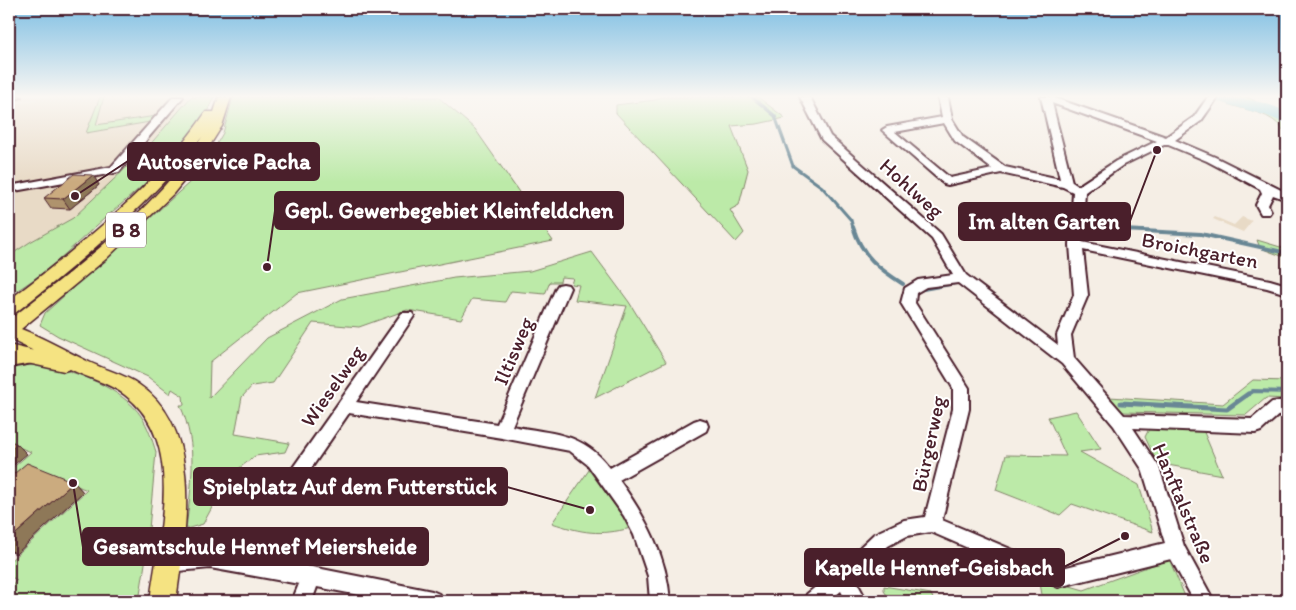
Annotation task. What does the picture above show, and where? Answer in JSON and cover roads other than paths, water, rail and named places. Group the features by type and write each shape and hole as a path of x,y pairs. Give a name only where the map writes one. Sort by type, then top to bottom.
{"main road":[{"name":"B 8","path":"9,309 43,283 131,206 204,125"},
{"name":"B 8","path":"9,330 81,272 149,210 196,157 215,125"},
{"path":"9,298 43,283"},
{"path":"9,330 132,390 154,411 163,425 170,441 176,474 163,601"},
{"path":"14,356 84,368"}],"street":[{"path":"9,189 115,170 153,125"},
{"name":"Hohlweg","path":"820,125 826,138 937,237 961,278 1067,360"},
{"path":"912,125 887,130 948,182 1001,170"},
{"path":"951,125 958,138 1001,170 1073,188 1134,155 1168,142 1192,125"},
{"path":"1054,125 1073,188 1081,295 1064,335 1067,360"},
{"path":"1123,125 1211,160 1287,197"},
{"path":"1265,186 1268,193 1262,205 1265,211"},
{"name":"Broichgarten","path":"1076,245 1270,284 1287,290"},
{"name":"Bürgerweg","path":"932,524 961,409 961,388 908,303 910,291 923,283 961,278"},
{"name":"Iltisweg","path":"502,431 563,288"},
{"name":"Wieselweg","path":"293,481 407,316"},
{"name":"Hanftalstraße","path":"1067,360 1120,421 1150,467 1176,549 1204,601"},
{"path":"344,406 502,431 574,445 594,460 642,532 658,576 660,601"},
{"path":"1120,421 1255,426 1278,406 1287,406"},
{"path":"607,478 700,426"},
{"path":"814,601 843,577 881,540 904,528 932,524 1058,578 1176,549"},
{"path":"168,564 210,559 312,576 429,601"},
{"path":"302,601 312,576"},
{"path":"843,577 857,601"}],"waterway":[{"path":"778,125 793,166 822,187 851,220 853,228"},
{"path":"853,227 866,254 879,267 903,284"},
{"path":"1088,228 1084,228 1201,234 1287,253"},
{"path":"918,290 961,282"},
{"path":"1246,396 1253,391 1287,392"},
{"path":"1121,403 1227,409 1248,394"}],"place":[{"name":"Im alten Garten","path":"1157,150"},
{"name":"Autoservice Pacha","path":"75,196"},
{"name":"Gepl. Gewerbegebiet Kleinfeldchen","path":"267,267"},
{"name":"Gesamtschule Hennef Meiersheide","path":"73,483"},
{"name":"Spielplatz Auf dem Futterstück","path":"590,510"},
{"name":"Kapelle Hennef-Geisbach","path":"1125,536"}]}
